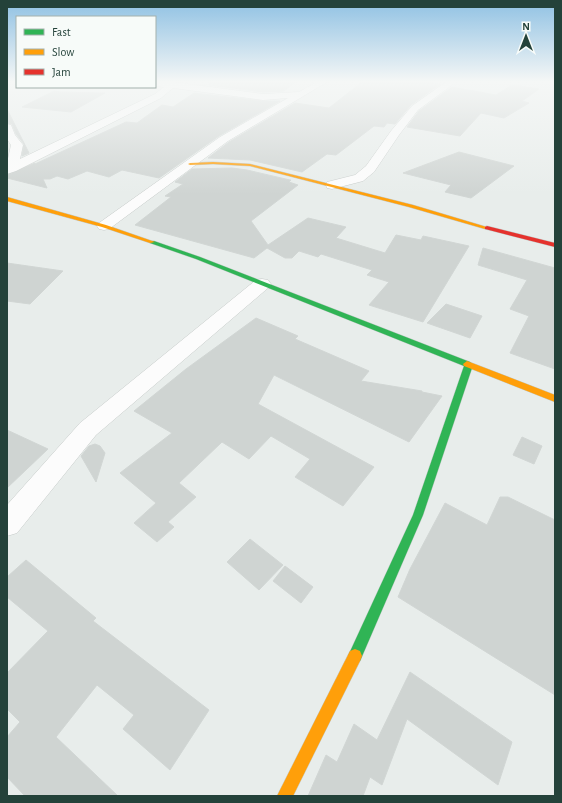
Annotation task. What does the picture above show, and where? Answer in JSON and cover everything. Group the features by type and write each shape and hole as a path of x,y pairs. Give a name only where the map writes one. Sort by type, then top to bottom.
{"street":[{"path":"9,169 110,119"},
{"path":"104,226 224,139 259,119"},
{"path":"332,184 359,178 370,169 406,119"},
{"path":"7,127 10,136 17,145 9,169"},
{"path":"190,164 213,163 250,165 332,184 485,228 555,245"},
{"path":"7,199 104,226 198,258 555,399"},
{"path":"7,524 88,430 262,284"},
{"path":"285,796 358,650 418,515 469,365"}],"building":[{"path":"7,119 12,119 29,153 22,156 24,144 16,134 12,124 7,123"},
{"path":"142,119 248,119 219,136 159,178 122,170 109,177 87,171 68,179 57,176 50,179 43,179 47,188 7,178 7,175 35,164 126,122 137,123"},
{"path":"267,119 399,119 395,124 387,123 384,127 374,126 336,155 327,154 302,172 250,160 208,158 229,142"},
{"path":"413,119 475,119 460,136 407,127"},
{"path":"459,152 514,166 471,198 445,192 451,185 403,173"},
{"path":"232,168 291,180 289,182 298,185 251,221 268,245 308,218 346,227 336,238 385,253 396,235 421,240 423,236 469,246 423,322 369,305 389,282 367,275 372,270 321,254 318,257 299,251 292,258 285,258 267,248 254,258 135,225 171,197 165,196 183,184 175,182 192,169"},
{"path":"483,248 555,268 555,369 510,353 529,316 510,309 527,280 478,265"},
{"path":"7,263 63,271 30,304 7,301"},
{"path":"446,304 482,316 470,338 427,323"},
{"path":"256,318 298,336 295,339 369,371 361,381 422,391 442,396 409,442 274,375 258,404 374,467 343,506 295,477 310,459 271,436 249,459 222,442 179,483 196,497 168,522 174,527 157,542 134,523 156,503 120,473 172,433 134,411 186,369"},
{"path":"7,430 48,449 7,488"},
{"path":"522,437 542,446 534,464 513,455"},
{"path":"95,444 100,446 105,453 96,482 81,456 89,446"},
{"path":"500,497 508,497 555,520 555,695 398,597 410,569 445,503 487,525"},
{"path":"250,539 283,565 259,590 227,562"},
{"path":"26,560 96,618 93,621 209,710 170,770 123,729 134,715 97,685 56,737 118,796 25,796 7,777 7,737 20,722 7,709 7,673 48,631 7,597 7,577"},
{"path":"285,566 313,587 301,603 273,581"},
{"path":"410,672 512,742 498,785 407,719 382,785 370,777 363,796 308,796 326,755 337,762 354,724 377,740"}],"traffic: fast":[{"path":"152,242 198,258 467,364"},
{"path":"355,656 418,515 469,365"}],"traffic: slow":[{"path":"190,164 213,163 250,165 411,206 487,228"},
{"path":"7,199 104,226 152,242"},
{"path":"467,364 555,399"},
{"path":"285,796 355,656"}],"traffic: jam":[{"path":"487,228 555,245"}]}
